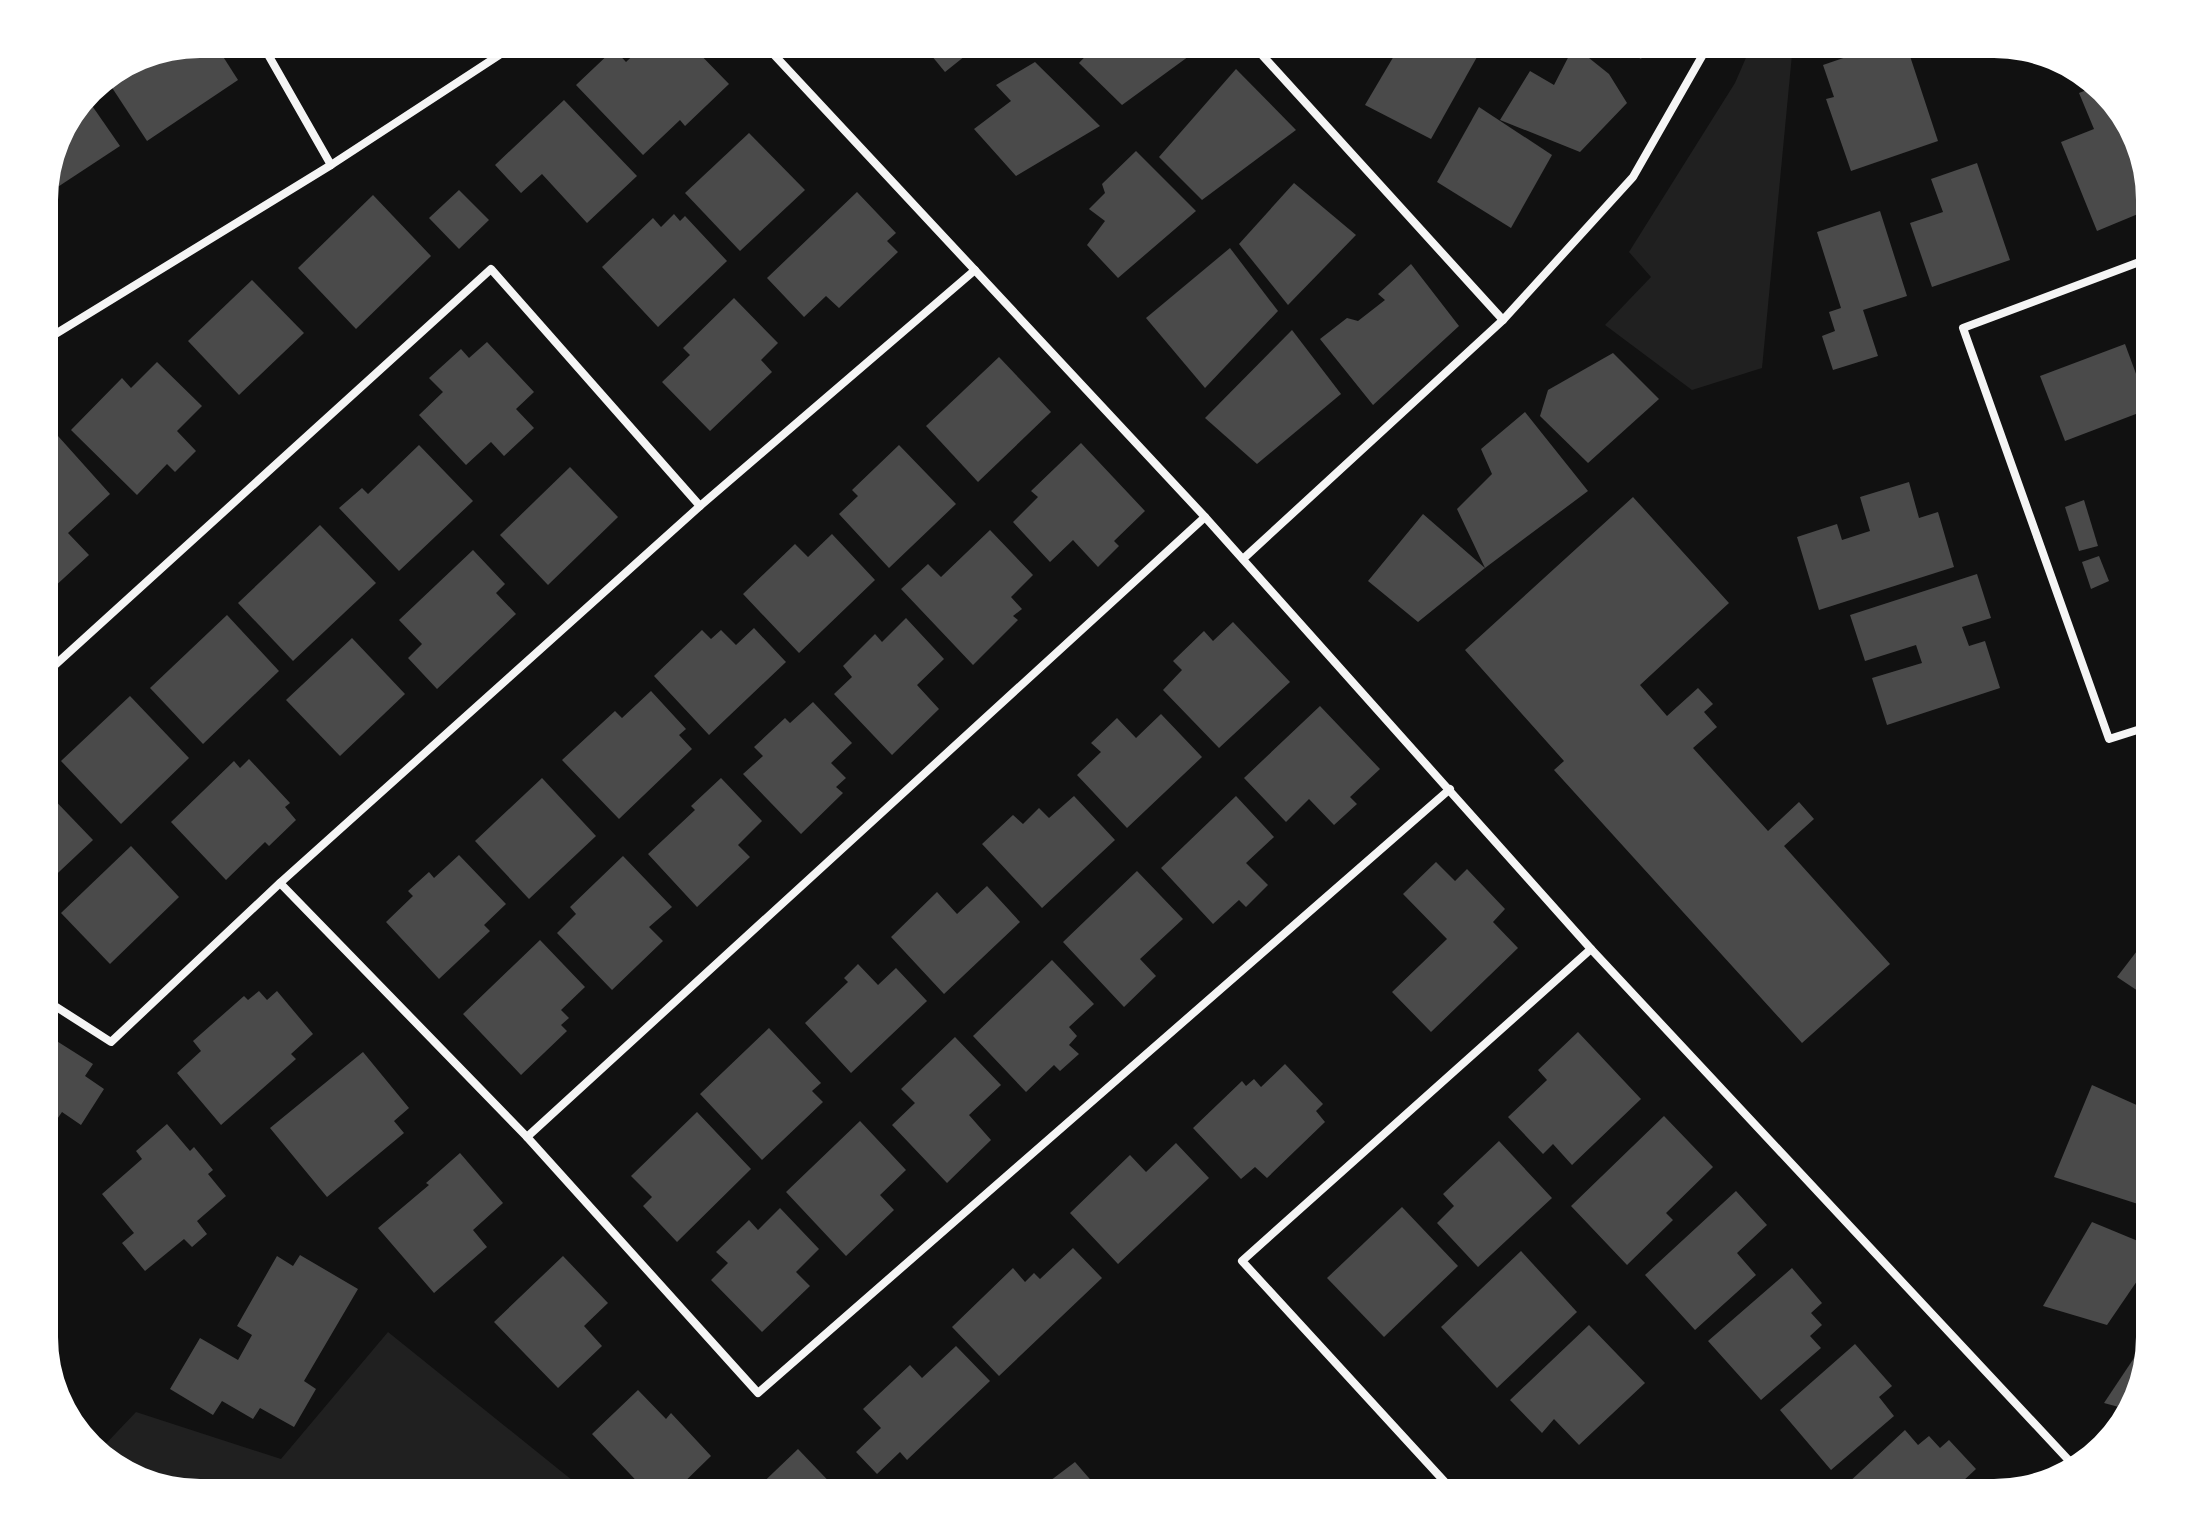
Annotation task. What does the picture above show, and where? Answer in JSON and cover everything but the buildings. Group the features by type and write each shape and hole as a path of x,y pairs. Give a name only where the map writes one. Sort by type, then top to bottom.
{"street":[{"path":"270,58 331,165"},
{"path":"58,332 331,165 495,58"},
{"path":"777,58 1205,517 1591,949 2067,1459"},
{"path":"1267,58 1503,320"},
{"path":"1243,559 1503,320 1633,177 1701,58"},
{"path":"2136,263 1963,328 2109,739 2136,730"},
{"path":"58,662 491,269 700,506"},
{"path":"58,1008 111,1042 280,883 700,506 975,270"},
{"path":"527,1137 1205,517"},
{"path":"280,883 527,1137 758,1393 1450,789"},
{"path":"1442,1479 1242,1261 1591,949"}],"shaded area":[{"path":"1746,58 1792,58 1762,368 1692,390 1605,325 1651,277 1629,252 1735,83"},
{"path":"388,1332 571,1479 191,1479 137,1464 106,1444 136,1412 281,1459"}]}
